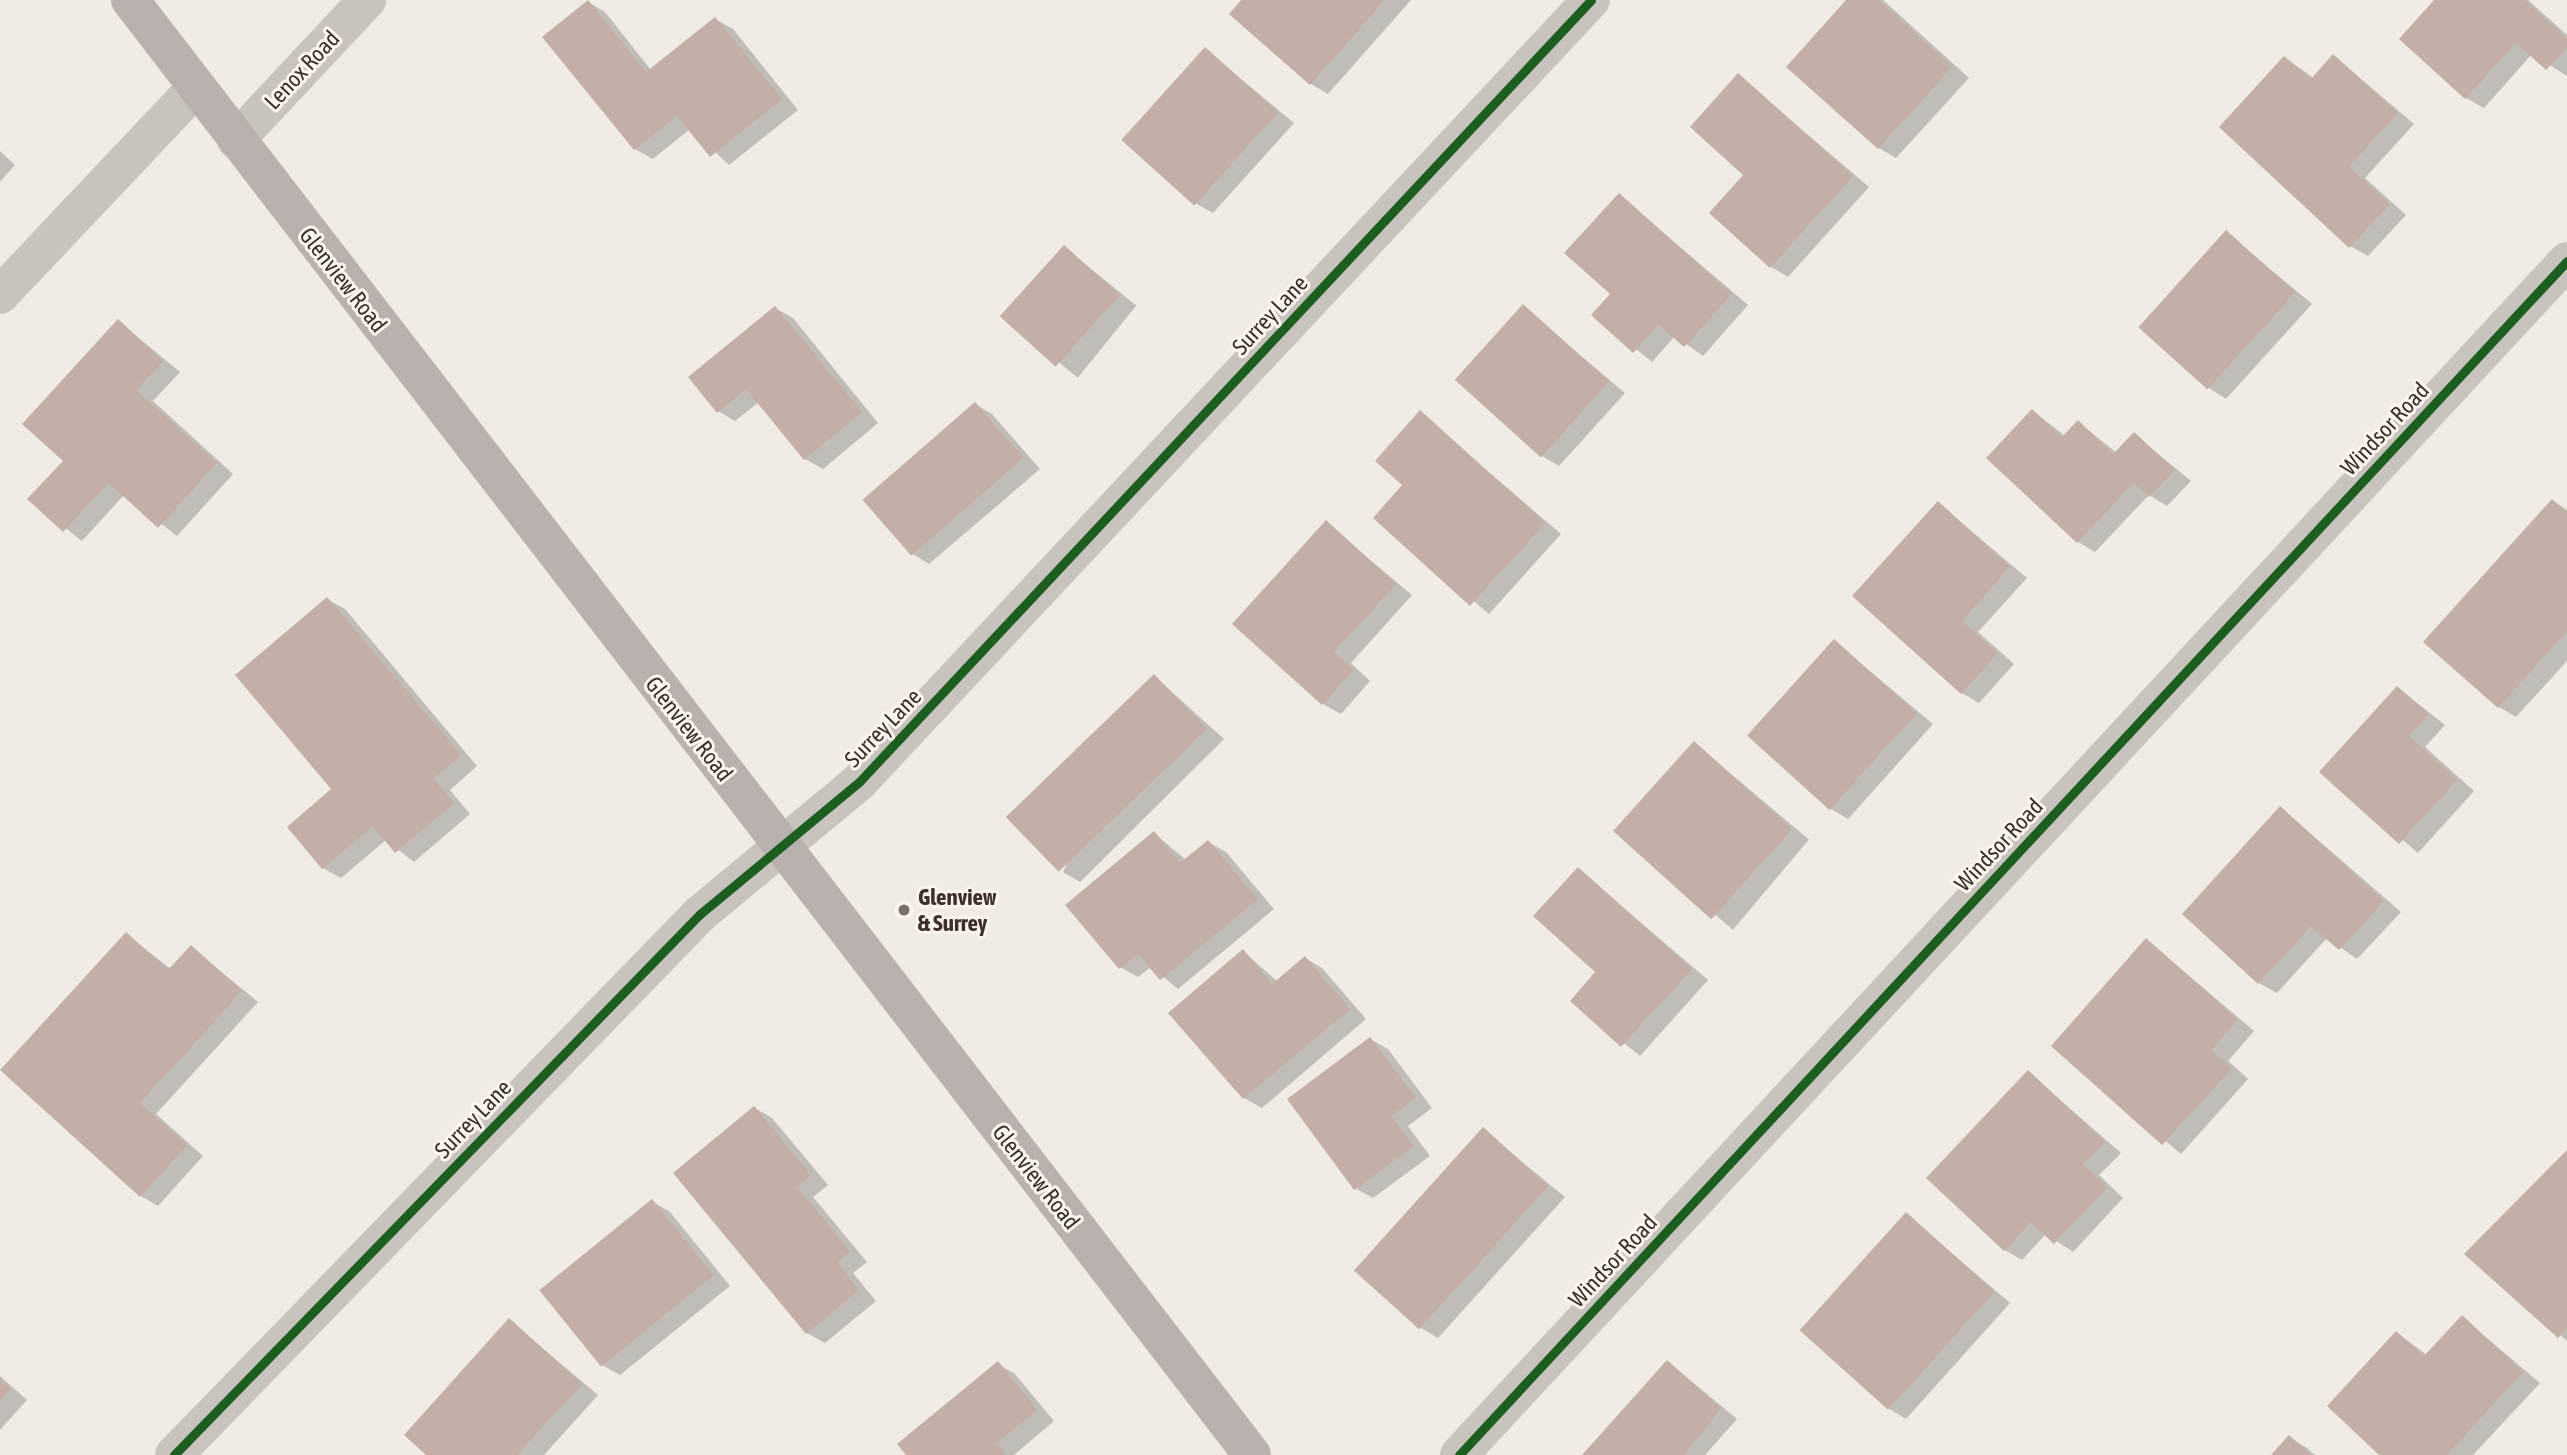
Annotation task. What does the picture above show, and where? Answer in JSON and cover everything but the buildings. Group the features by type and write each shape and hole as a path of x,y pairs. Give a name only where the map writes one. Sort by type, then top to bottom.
{"main road":[{"name":"Glenview Road","path":"130,0 1252,1455"}],"street":[{"name":"Lenox Road","path":"236,140 367,0"},
{"name":"Surrey Lane","path":"174,1455 700,914 859,782 1591,0"},
{"path":"0,295 196,88"},
{"name":"Windsor Road","path":"1459,1455 2567,261"}],"cycle path":[{"path":"174,1455 700,914 859,782 1591,0"},
{"path":"1459,1455 2567,261"}],"place":[{"name":"Glenview & Surrey","path":"904,910"}]}
